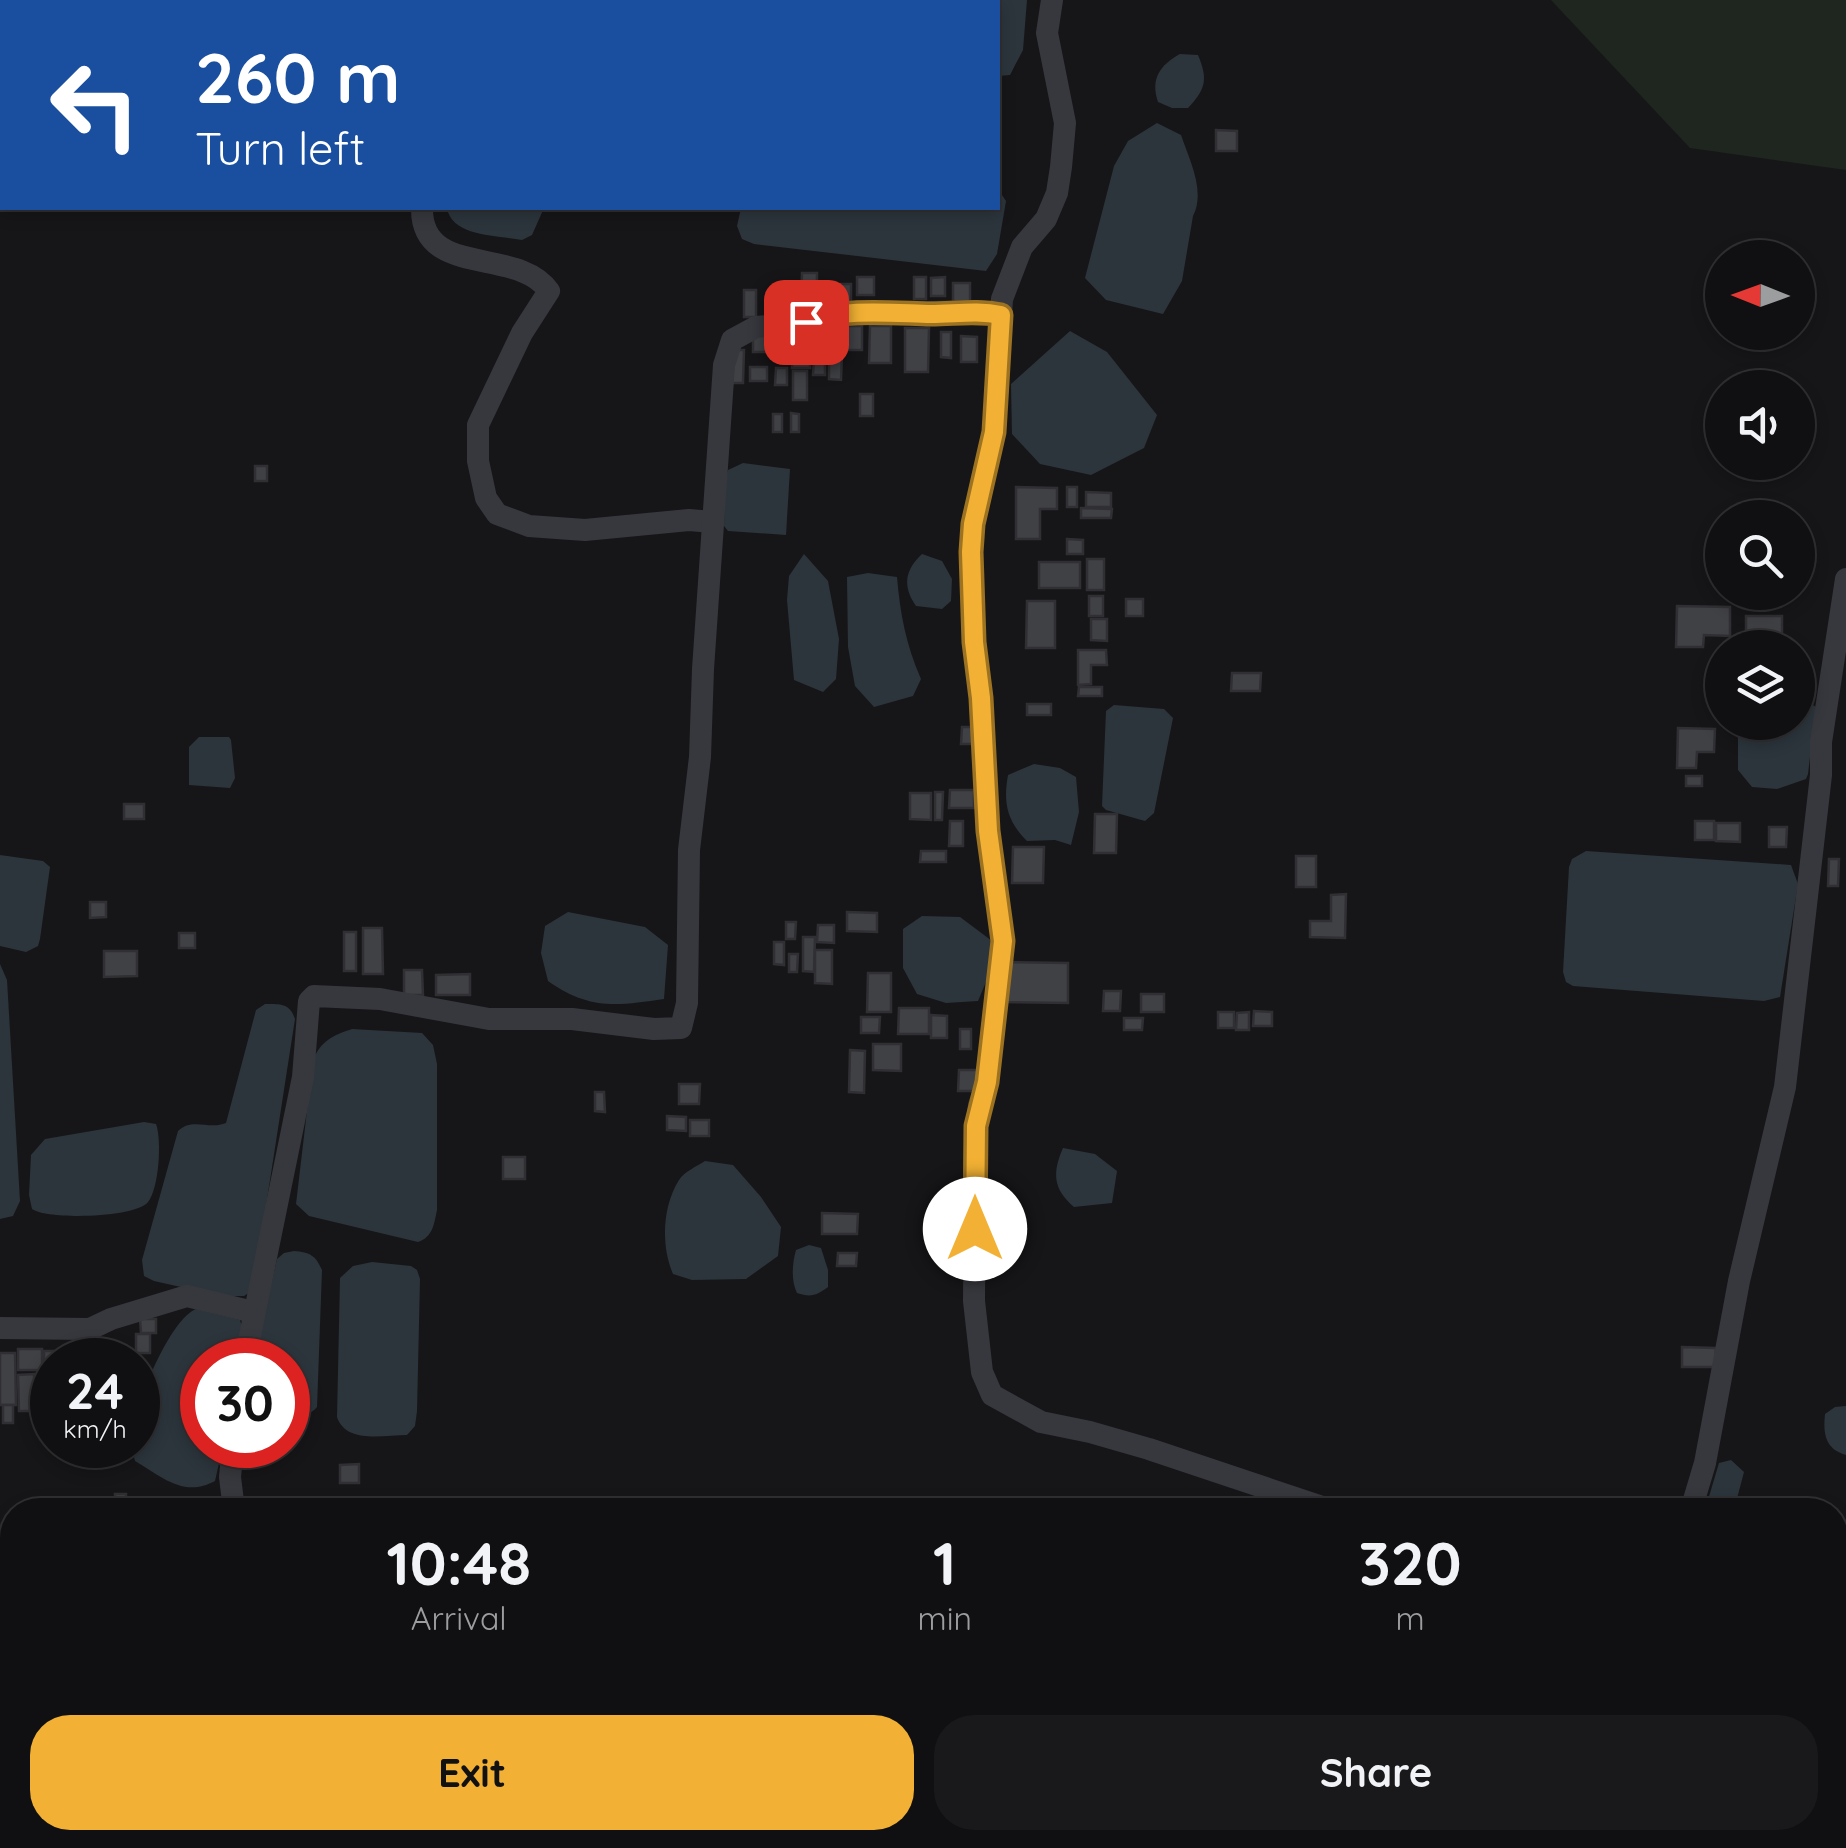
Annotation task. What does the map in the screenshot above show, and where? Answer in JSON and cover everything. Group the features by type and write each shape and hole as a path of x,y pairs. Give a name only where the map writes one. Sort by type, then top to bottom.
{"street":[{"path":"1052,0 1047,33 1065,123 1061,167 1046,219 1022,247 1002,299 994,432 973,524 971,552 988,831 1003,941 987,1082 975,1138 974,1300 982,1372 992,1395 1041,1422 1150,1449 1295,1498"},
{"path":"422,210 422,227 432,241 448,252 529,273 549,291 522,333 478,425 481,482 486,498 498,514 529,526 585,530 688,520 712,522"},
{"path":"249,1338 302,1077 308,1001 314,996 380,999 488,1019 572,1019 654,1029 681,1028 687,1003 690,850 700,757 712,522 724,365 729,345 736,336 756,327 806,322 832,314 981,311 1001,315"},
{"path":"1695,1498 1705,1463 1738,1281 1785,1087 1821,775 1821,742 1846,580"},
{"path":"0,1328 90,1329 110,1319 187,1296 253,1312"},
{"path":"231,1468 233,1498"}],"shaded area":[{"path":"1000,0 1027,0 1023,50 1010,75 1000,76"},
{"path":"1551,0 1846,0 1846,170 1690,148"},
{"path":"1180,54 1198,55 1204,83 1188,108 1172,108 1158,102 1155,86 1162,68"},
{"path":"1157,123 1181,135 1198,196 1182,281 1163,314 1106,300 1085,278 1114,166 1128,141"},
{"path":"1000,192 1006,201 997,254 986,271 754,244 742,239 737,226 741,210 1000,210"},
{"path":"448,210 543,210 532,235 522,240 466,230"},
{"path":"1070,331 1107,352 1157,415 1144,448 1091,475 1040,464 1012,434 1011,384"},
{"path":"743,463 790,469 786,535 728,531 724,526 725,479 728,470"},
{"path":"804,554 828,581 839,639 836,679 823,692 794,680 787,600 789,576"},
{"path":"922,554 942,561 952,579 951,601 942,609 916,606 909,592 909,572"},
{"path":"868,573 897,577 904,629 921,679 913,696 874,707 855,686 848,647 847,577"},
{"path":"1114,705 1164,709 1173,718 1154,813 1145,821 1102,806 1106,711"},
{"path":"199,737 231,740 235,778 230,788 189,785 189,747"},
{"path":"1738,740 1812,740 1806,779 1777,789 1752,787 1738,770"},
{"path":"1034,764 1060,768 1076,777 1079,812 1071,845 1055,840 1027,841 1011,819 1006,794 1008,775"},
{"path":"1586,851 1791,865 1798,884 1780,997 1764,1001 1573,986 1566,982 1563,972 1569,867 1572,859"},
{"path":"0,855 43,861 50,867 40,939 38,946 26,952 0,946"},
{"path":"568,912 645,927 668,945 664,999 603,1004 577,997 548,981 541,953 545,926"},
{"path":"922,916 960,917 992,941 988,977 978,1001 946,1003 917,994 903,968 903,929"},
{"path":"0,964 7,980 20,1201 13,1216 0,1219"},
{"path":"265,1004 287,1007 295,1019 254,1283 244,1296 221,1296 154,1281 144,1276 142,1260 178,1131 195,1124 226,1123 256,1010"},
{"path":"352,1029 422,1033 433,1045 437,1064 437,1210 430,1233 418,1242 309,1216 296,1204 313,1060 328,1040"},
{"path":"144,1122 156,1124 159,1141 157,1176 148,1202 127,1211 91,1216 55,1215 32,1209 31,1155 45,1139"},
{"path":"1063,1148 1095,1154 1117,1171 1112,1203 1074,1207 1067,1200 1056,1180"},
{"path":"705,1161 733,1165 781,1227 778,1256 746,1279 692,1280 673,1274 669,1263 665,1227 669,1202 681,1177"},
{"path":"809,1245 821,1248 828,1270 828,1287 810,1295 797,1293 793,1272 796,1250"},
{"path":"304,1252 322,1270 317,1407 310,1412 310,1338 259,1338 277,1259 284,1253"},
{"path":"372,1262 411,1266 420,1279 417,1411 415,1426 407,1435 357,1435 342,1426 337,1417 340,1278 353,1266"},
{"path":"196,1309 240,1320 243,1331 242,1338 180,1338 180,1468 218,1468 215,1481 193,1487 173,1483 146,1468 160,1468 160,1355 187,1315"},
{"path":"1846,1406 1846,1455 1830,1445 1824,1421 1825,1414 1835,1407"},
{"path":"1731,1460 1744,1472 1737,1498 1709,1498 1719,1463"}],"building":[{"path":"1216,130 1237,131 1237,151 1216,151"},
{"path":"802,273 817,273 817,300 801,300"},
{"path":"857,277 874,277 874,295 857,295"},
{"path":"914,277 926,277 926,299 914,299"},
{"path":"945,277 945,296 931,296 931,278"},
{"path":"823,282 835,282 835,301 823,301"},
{"path":"953,283 970,283 970,306 953,306"},
{"path":"841,284 851,284 851,306 841,306"},
{"path":"744,290 756,290 756,317 744,317"},
{"path":"767,292 786,292 785,318 766,318"},
{"path":"833,326 862,326 862,350 833,350"},
{"path":"870,326 891,326 891,363 869,363"},
{"path":"905,328 929,328 928,372 905,372"},
{"path":"753,332 772,332 771,352 753,352"},
{"path":"793,332 811,332 810,368 792,368"},
{"path":"941,332 951,332 951,358 941,357"},
{"path":"961,336 977,337 977,362 961,362"},
{"path":"731,350 744,350 743,383 731,383"},
{"path":"829,354 842,354 841,380 829,379"},
{"path":"814,357 825,357 825,375 813,375"},
{"path":"750,367 767,367 767,381 750,381"},
{"path":"776,368 787,368 787,385 775,385"},
{"path":"793,371 807,371 807,400 793,400"},
{"path":"860,394 873,394 873,416 860,416"},
{"path":"791,413 799,414 799,432 791,432"},
{"path":"773,414 782,414 782,432 773,432"},
{"path":"255,466 267,466 267,481 255,481"},
{"path":"1016,487 1057,488 1057,509 1040,509 1040,539 1016,539"},
{"path":"1067,487 1077,487 1077,507 1067,507"},
{"path":"1086,492 1111,493 1111,507 1086,507"},
{"path":"1081,508 1112,509 1111,518 1081,518"},
{"path":"1067,539 1083,540 1083,554 1067,554"},
{"path":"1087,559 1104,559 1104,590 1087,590"},
{"path":"1039,562 1080,562 1080,588 1039,588"},
{"path":"1089,596 1103,596 1103,616 1089,616"},
{"path":"1126,599 1143,599 1143,616 1126,616"},
{"path":"1027,601 1055,601 1055,648 1026,648"},
{"path":"1677,606 1730,610 1730,630 1705,630 1703,647 1676,647"},
{"path":"1746,616 1782,616 1782,630 1746,630"},
{"path":"1091,619 1107,619 1107,641 1091,640"},
{"path":"1078,650 1106,650 1107,665 1091,665 1091,684 1078,685"},
{"path":"1232,673 1261,673 1260,691 1231,691"},
{"path":"1079,687 1102,687 1102,696 1078,696"},
{"path":"1027,704 1051,704 1051,715 1027,715"},
{"path":"962,727 974,727 974,744 961,744"},
{"path":"1678,728 1705,729 1705,740 1715,740 1714,752 1697,752 1696,768 1677,768"},
{"path":"1686,776 1702,776 1702,786 1686,786"},
{"path":"950,790 974,790 974,808 949,808"},
{"path":"935,792 943,792 942,820 935,820"},
{"path":"910,793 931,793 931,820 910,819"},
{"path":"124,804 144,804 144,819 124,819"},
{"path":"1095,814 1117,814 1116,853 1094,853"},
{"path":"950,821 963,821 963,846 949,846"},
{"path":"1695,821 1714,821 1714,840 1695,840"},
{"path":"1716,823 1740,823 1740,842 1716,841"},
{"path":"1769,827 1787,827 1786,847 1769,847"},
{"path":"1013,847 1044,847 1043,883 1012,883"},
{"path":"921,851 946,851 946,862 920,862"},
{"path":"1296,856 1316,856 1316,887 1296,887"},
{"path":"1829,859 1839,859 1838,886 1828,886"},
{"path":"1346,894 1345,938 1310,937 1310,921 1331,921 1331,895"},
{"path":"90,902 106,902 106,917 90,918"},
{"path":"847,912 877,913 877,932 847,931"},
{"path":"786,922 796,922 795,939 786,939"},
{"path":"818,925 834,925 834,943 817,942"},
{"path":"363,928 382,928 383,974 363,974"},
{"path":"344,932 356,932 356,971 344,971"},
{"path":"179,933 195,933 195,948 179,948"},
{"path":"803,937 815,937 814,972 803,971"},
{"path":"774,942 784,942 784,965 774,964"},
{"path":"815,950 832,950 832,984 815,983"},
{"path":"104,951 137,951 137,976 104,977"},
{"path":"789,954 798,954 797,972 789,972"},
{"path":"1005,962 1068,963 1068,1003 1005,1002"},
{"path":"404,970 422,970 423,995 404,995"},
{"path":"868,973 891,973 891,1012 867,1012"},
{"path":"470,974 470,995 436,995 436,975"},
{"path":"1104,991 1121,991 1120,1011 1103,1011"},
{"path":"1141,994 1164,994 1164,1012 1141,1012"},
{"path":"899,1008 929,1008 929,1034 898,1034"},
{"path":"1254,1011 1272,1012 1272,1026 1253,1026"},
{"path":"1218,1012 1234,1012 1234,1028 1218,1028"},
{"path":"1249,1012 1249,1030 1236,1030 1237,1013"},
{"path":"931,1015 947,1016 947,1038 931,1038"},
{"path":"861,1017 880,1017 879,1033 861,1033"},
{"path":"1124,1018 1143,1018 1142,1030 1124,1030"},
{"path":"960,1029 971,1029 971,1049 960,1049"},
{"path":"873,1044 901,1044 901,1071 873,1070"},
{"path":"850,1050 865,1051 864,1093 849,1092"},
{"path":"959,1070 978,1070 978,1091 958,1091"},
{"path":"679,1084 700,1084 699,1104 679,1104"},
{"path":"595,1092 604,1092 605,1112 595,1111"},
{"path":"667,1116 686,1117 686,1131 667,1130"},
{"path":"690,1120 709,1120 709,1136 690,1136"},
{"path":"503,1157 525,1157 525,1179 503,1179"},
{"path":"822,1213 858,1214 857,1234 822,1234"},
{"path":"838,1253 857,1253 856,1266 837,1266"},
{"path":"140,1319 156,1319 156,1333 141,1333"},
{"path":"1682,1347 1716,1348 1715,1367 1682,1367"},
{"path":"18,1349 30,1349 30,1370 18,1370"},
{"path":"0,1353 15,1353 16,1405 0,1405"},
{"path":"30,1374 30,1411 19,1411 18,1375"},
{"path":"3,1405 13,1405 13,1423 3,1423"},
{"path":"359,1464 359,1483 340,1483 340,1465"}],"route":[{"path":"806,322 832,314 981,311 1001,315 994,432 973,524 971,552 984,784 1003,941 987,1082 976,1126 975,1229"}]}
